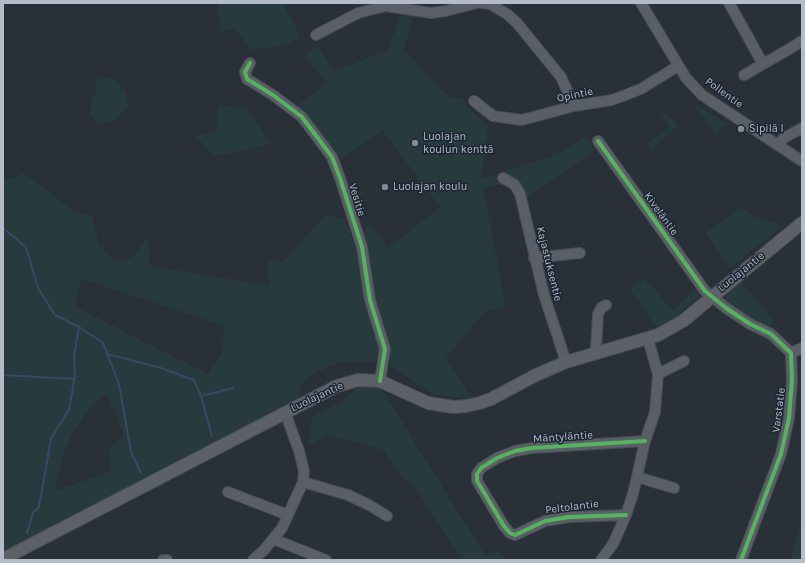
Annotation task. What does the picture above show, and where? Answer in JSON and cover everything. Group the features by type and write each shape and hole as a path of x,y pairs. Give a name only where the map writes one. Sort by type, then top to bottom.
{"main road":[{"name":"Luolajantie","path":"3,559 337,386 358,380 380,381 428,403 453,407 466,406 491,399 536,375 566,362 648,339 682,320 802,223"}],"street":[{"path":"316,35 358,13 386,6 431,13 446,11 477,3"},
{"path":"482,3 490,4 507,14 517,23 561,77 574,106"},
{"name":"Pollentie","path":"641,3 678,66 686,78 702,95 802,161"},
{"path":"729,3 763,64"},
{"path":"744,75 792,48 802,40"},
{"name":"Vesitie","path":"250,63 245,72 247,79 273,95 302,117 325,147 340,178 362,247 370,300 385,349 380,381"},
{"name":"Opintie","path":"474,101 493,116 522,120 574,106 612,100 641,89 678,66"},
{"path":"778,145 784,138 802,128"},
{"name":"Kiveläntie","path":"598,141 705,291 711,296"},
{"name":"Kajastuksentie","path":"503,178 509,180 515,185 520,194 544,295 566,362"},
{"path":"534,258 580,253"},
{"path":"711,296 750,324 771,334 791,352 802,348"},
{"path":"598,352 596,348 598,314 601,308 606,305"},
{"path":"601,560 613,544 626,515 637,477 645,441 655,412 658,374 648,339"},
{"name":"Varstatie","path":"741,560 781,454 789,418 792,374 791,352"},
{"path":"658,374 684,361"},
{"path":"253,560 282,528 302,482 304,471 299,451 285,412"},
{"name":"Mäntyläntie","path":"504,526 477,481 477,474 481,468 497,458 515,451 532,448 645,441"},
{"path":"637,477 674,488"},
{"path":"302,482 348,495 369,504 387,516"},
{"path":"228,492 288,515"},
{"name":"Peltolantie","path":"504,526 510,533 515,535 545,520 569,517 626,515"},
{"path":"273,539 326,560"}],"green space":[{"path":"217,3 283,3 300,36 291,44 251,50 235,29 221,31"},
{"path":"402,12 413,14 404,50 450,98 463,98 465,105 488,125 481,179 561,153 586,136 594,151 524,200 520,201 506,184 483,188 506,307 485,311 446,358 471,398 449,397 433,394 391,367 387,341 374,301 364,233 369,222 388,248 440,207 382,130 342,159 297,106 320,88 325,81 304,56 318,46 335,71 388,50"},
{"path":"104,78 116,79 126,92 128,106 115,120 98,124 90,113 92,97 97,94 95,80"},
{"path":"696,104 726,123 715,133 696,108"},
{"path":"218,105 249,109 270,145 214,156 195,135 217,131"},
{"path":"659,112 669,114 678,126 652,149 648,144 670,126"},
{"path":"24,173 73,210 92,216 99,245 113,260 123,261 134,256 148,236 150,266 269,286 267,260 284,261 325,215 344,219 354,242 359,242 383,355 378,361 344,361 314,373 301,385 299,394 301,400 263,417 3,553 3,182","holes":["81,279 225,326 221,355 208,374 74,306","107,394 124,435 109,448 111,471 55,491 64,451 73,432 95,402"]},
{"path":"741,207 754,216 783,226 730,268 706,233"},
{"path":"645,279 673,310 697,288 701,293 670,322 657,329 630,289"},
{"path":"741,282 773,319 770,330 725,303 728,292"},
{"path":"360,385 379,385 485,555 497,549 506,560 462,560 412,482 405,480 384,450 328,435 309,445 312,416 342,402"},
{"path":"802,516 802,560 790,560"}],"waterway":[{"path":"3,228 26,247 38,288 55,315 79,327 74,356 75,376 69,409 51,439 39,507 33,513 27,533"},
{"path":"79,327 103,343 119,384 131,452 141,473"},
{"path":"107,354 158,367 194,380 201,396 233,388"},
{"path":"3,375 74,379"},
{"path":"201,396 212,436"}],"cycle path":[{"path":"250,63 245,72 247,79 273,95 302,117 332,157 362,247 370,300 385,349 380,381"},
{"path":"598,141 705,291 726,308 750,324 771,334 791,353 792,380 789,418 781,454 741,560"},
{"path":"626,515 569,517 545,521 515,535 510,533 504,526 477,481 477,474 481,468 497,458 515,451 532,448 645,441"}],"place":[{"name":"Sipilä I","path":"741,129"},
{"name":"Luolajan koulun kenttä","path":"415,143"},
{"name":"Luolajan koulu","path":"385,187"}]}
